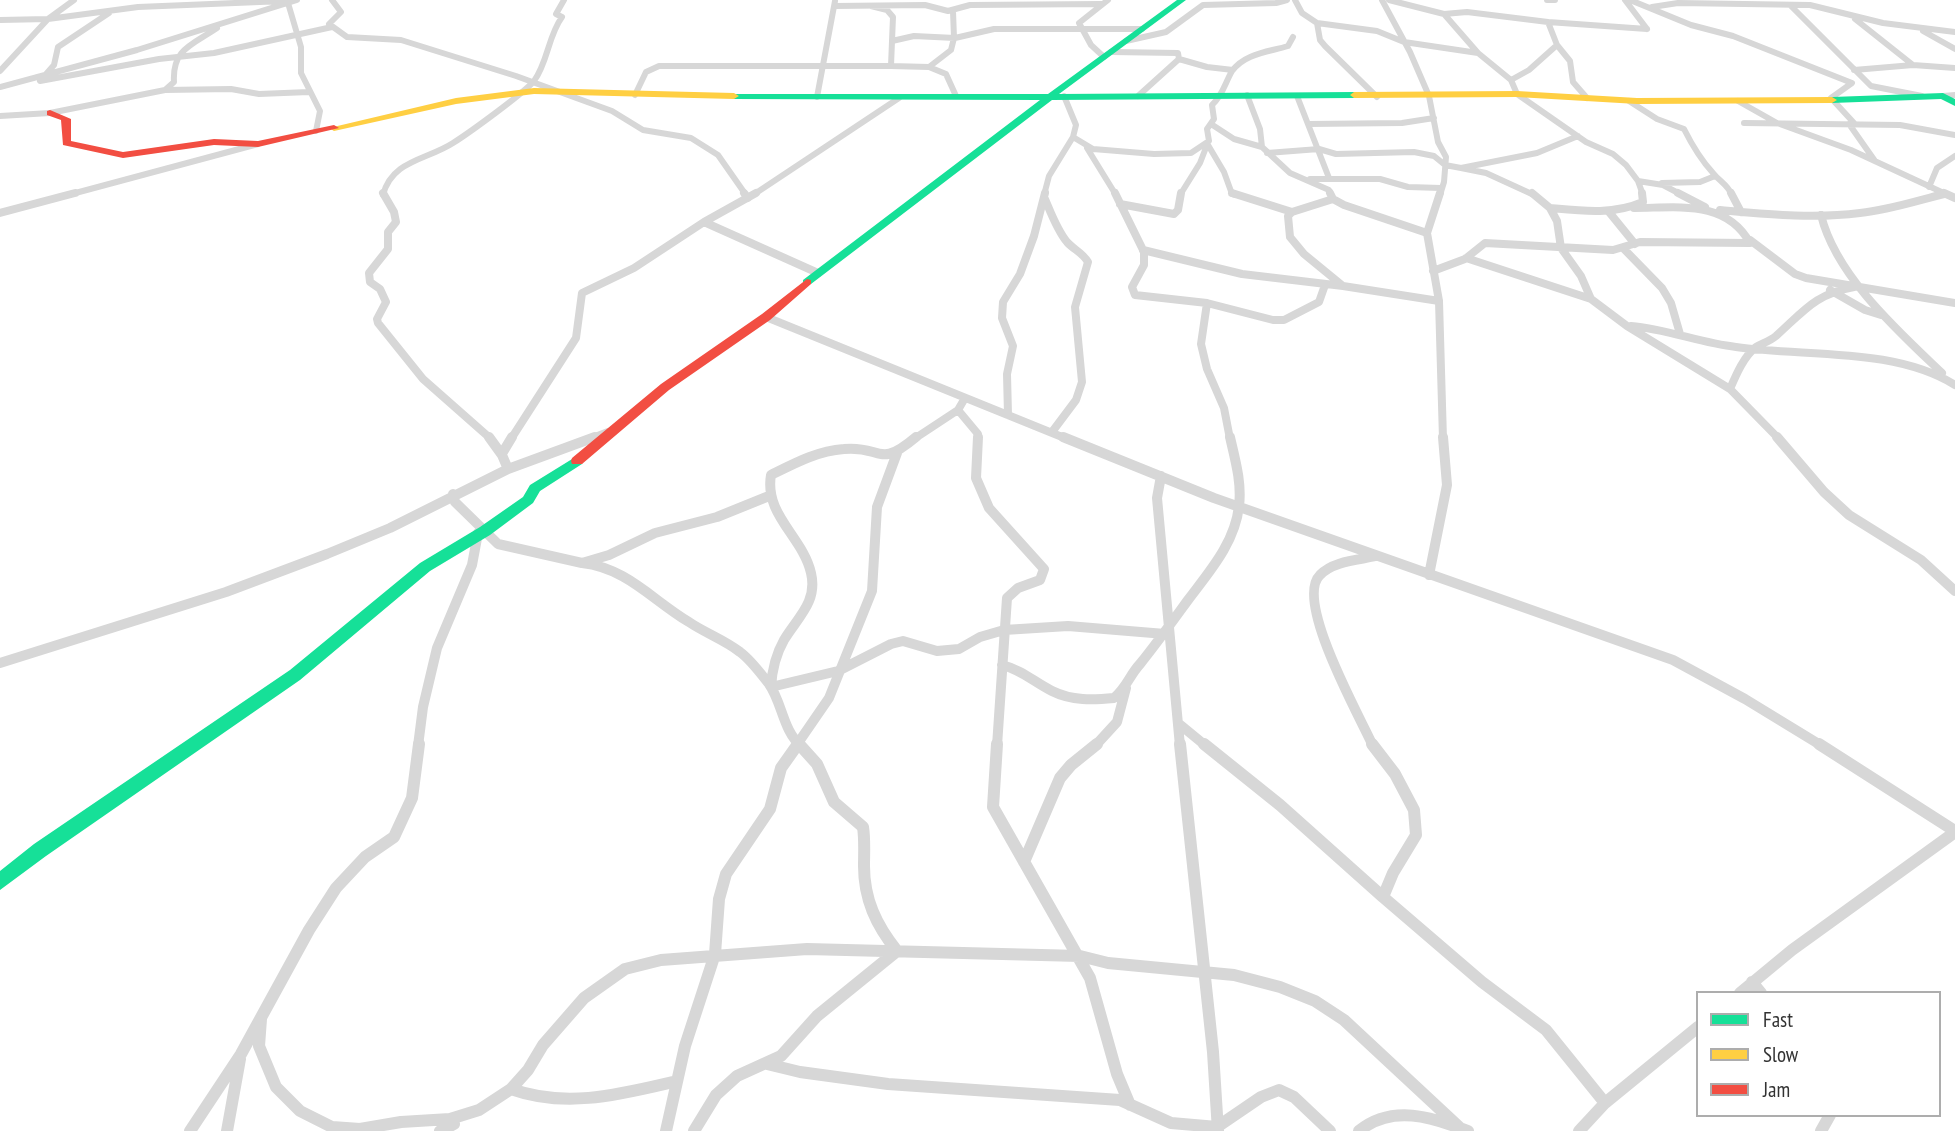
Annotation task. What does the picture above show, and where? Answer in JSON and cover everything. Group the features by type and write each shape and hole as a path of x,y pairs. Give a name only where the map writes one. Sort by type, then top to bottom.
{"street":[{"path":"0,71 48,19 74,0"},
{"path":"123,9 137,0"},
{"path":"0,20 48,19 123,9 271,0 288,3"},
{"path":"0,87 297,0"},
{"path":"332,0 341,12 329,24 347,37 397,39 561,92 612,111 643,130 686,136 699,142 718,155 748,198"},
{"path":"508,469 503,452 476,424 426,382 398,344 380,328 377,319 386,302 382,293 369,280 369,273 388,249 388,232 396,222 394,212 383,194 389,179 414,159 452,144 533,82 541,68 552,28 562,18 556,13 564,0"},
{"path":"1007,4 1017,0"},
{"path":"1108,0 1079,23 1085,30 1088,45 1108,54 1178,53 1179,58"},
{"path":"0,882 40,850 296,674 425,567 528,500 535,488 570,466 608,432 693,366 766,317 818,273 1182,0"},
{"path":"1126,41 1157,36 1203,5 1276,3 1287,0"},
{"path":"1295,0 1302,13 1317,23 1377,30 1404,42 1478,53"},
{"path":"1382,0 1429,96 1438,142 1446,158 1444,182 1427,233 1438,301 1440,400 1447,485 1429,575"},
{"path":"1389,0 1444,14 1467,12 1548,22 1647,29 1627,1"},
{"path":"1423,0 1429,9"},
{"path":"1548,0 1555,0"},
{"path":"1617,1 1652,7 1691,25 1733,36 1852,83 1926,97"},
{"path":"1652,7 1683,2 1786,2 1820,6 1851,16 1919,29 1955,32"},
{"path":"1786,2 1807,16 1811,27 1871,86"},
{"path":"288,3 287,12 295,24 293,34 301,47 300,73 320,111 316,131"},
{"path":"817,97 835,3 872,6 925,5 953,11 970,5 1101,4"},
{"path":"872,6 887,10 893,16 891,66"},
{"path":"41,77 54,65 58,47 112,10"},
{"path":"929,67 949,55 955,38 953,11"},
{"path":"1444,14 1478,53 1514,87 1578,136 1613,155 1638,181 1644,197 1643,202 1632,208"},
{"path":"1851,16 1913,65"},
{"path":"1548,22 1557,45 1570,61 1568,74 1571,81 1587,98"},
{"path":"1317,23 1320,40 1377,96"},
{"path":"164,90 174,82 173,67 176,57 222,24"},
{"path":"41,77 40,81 214,53 332,27"},
{"path":"892,41 914,36 955,38 994,29 1142,29"},
{"path":"1919,29 1955,49"},
{"path":"1292,212 1254,198 1232,194 1224,172 1208,145 1207,129 1214,119 1212,105 1222,95 1233,69 1253,55 1288,46 1293,37"},
{"path":"1514,87 1557,45"},
{"path":"1179,58 1207,67 1233,69"},
{"path":"1138,96 1179,58"},
{"path":"1854,70 1913,65 1955,68"},
{"path":"635,95 646,72 659,66 891,66 929,67 946,74 956,96"},
{"path":"1832,100 1831,97 1852,83"},
{"path":"0,213 258,144 456,101 519,92 899,98 1429,96 1514,87 1629,101 1951,98"},
{"path":"0,116 50,113 164,90 231,89 260,94 309,92"},
{"path":"1247,95 1264,150 1290,173 1329,190 1333,199"},
{"path":"1008,415 1007,373 1013,346 1002,318 1003,302 1020,274 1045,199 1049,176 1073,137 1076,124 1057,96"},
{"path":"1297,96 1329,178"},
{"path":"503,452 576,338 582,293 634,268 704,222 748,198 899,98"},
{"path":"1832,100 1852,124 1876,162"},
{"path":"1629,101 1661,121 1684,129 1692,145 1715,176 1727,184 1741,212"},
{"path":"1738,101 1777,122 1955,198"},
{"path":"50,113 66,119 66,143 86,145 115,155 214,142 258,144"},
{"path":"1309,124 1402,123 1434,118"},
{"path":"1744,123 1900,125 1955,135"},
{"path":"1211,124 1234,139 1264,150 1319,149 1336,154 1366,151 1427,154 1445,165 1507,180 1531,192 1550,208 1557,221 1561,248 1581,276 1591,299"},
{"path":"1461,168 1537,153 1578,136"},
{"path":"1073,137 1087,148 1107,178 1143,250 1145,262 1132,287 1135,295 1207,303 1273,320 1284,320 1319,302 1325,285"},
{"path":"1087,148 1167,154 1192,153 1208,145"},
{"path":"1120,204 1143,206 1169,215 1174,214 1178,211 1180,194 1208,145"},
{"path":"1929,187 1937,168 1955,156"},
{"path":"1638,181 1700,182 1715,176"},
{"path":"1306,179 1380,178 1408,187 1441,188"},
{"path":"1658,183 1733,220 1750,240 1795,274 1841,286 1955,303"},
{"path":"1550,208 1609,212 1632,208 1715,210 1780,216 1821,215 1878,211 1944,194"},
{"path":"1045,199 1062,236 1070,246 1083,253 1088,262 1075,307 1082,382 1076,400 1052,432"},
{"path":"1343,286 1304,254 1290,237 1288,216 1292,212 1333,199 1427,233"},
{"path":"1609,212 1635,244"},
{"path":"1821,215 1827,239 1858,287 1881,315 1955,385"},
{"path":"704,222 818,273"},
{"path":"1433,271 1444,269 1466,258 1485,243 1561,248 1623,248 1635,244 1747,243 1750,240"},
{"path":"1623,248 1650,274 1670,300 1672,318 1680,334"},
{"path":"1143,250 1213,267 1438,301"},
{"path":"1466,258 1591,299 1627,326 1730,389 1840,508 1921,560 1955,591"},
{"path":"1730,389 1753,348 1773,338 1797,314 1830,290 1858,287"},
{"path":"1830,290 1865,310 1881,315"},
{"path":"1024,862 1056,785 1068,768 1113,730 1121,714 1126,688 1137,667 1212,571 1231,532 1239,506 1238,475 1224,408 1207,369 1201,344 1207,303"},
{"path":"766,317 1239,506 1684,666 1792,727 1955,832 1928,855 1825,925 1742,991"},
{"path":"1627,326 1680,334 1726,346 1899,364 1946,377"},
{"path":"666,1131 685,1046 715,954 722,886 726,874 770,809 781,768 829,698 872,591 877,507 897,453 923,430 958,410 965,398"},
{"path":"958,410 978,435 976,478 989,508 1044,569 1040,580 1018,588 1007,598 997,778 992,800 1002,827 1080,956 1101,1008 1105,1036 1120,1085 1130,1105"},
{"path":"0,663 226,592 358,542 508,469 608,432"},
{"path":"771,687 772,671 780,647 791,629 804,616 809,604 811,573 769,496 771,475 808,456 847,448 884,455 897,453"},
{"path":"1161,476 1157,498 1167,630 1218,1129"},
{"path":"453,494 455,502 482,532 498,544 602,565 669,606 686,621 741,652 771,687 782,715 797,742 817,764 834,802 863,827 866,838 864,868 870,911 877,927 897,951"},
{"path":"582,562 609,555 655,533 717,517 769,496"},
{"path":"191,1131 261,1019 309,930 336,888 365,857 394,837 399,827 412,798 423,707 437,648 472,565 482,532"},
{"path":"1376,556 1333,564 1315,577 1310,587 1315,617 1322,635 1374,748 1395,774 1414,810 1416,835 1393,873 1383,897"},
{"path":"771,687 838,671 897,642 912,642 932,651 959,649 980,637 1004,630 1068,626 1167,630"},
{"path":"1002,665 1028,672 1044,686 1071,699 1114,698 1126,688"},
{"path":"1178,723 1280,805 1482,982 1546,1030 1605,1103"},
{"path":"440,1131 512,1088 528,1070 543,1045 584,998 625,970 661,960 807,949 1028,952 1080,956 1108,962 1234,975 1280,987 1315,1001 1344,1020 1464,1129"},
{"path":"694,1131 716,1096 737,1076 781,1056 828,1006 897,951"},
{"path":"1752,982 1759,991"},
{"path":"261,1019 259,1046 265,1066 276,1087 300,1111 332,1127 360,1129 401,1122 454,1125"},
{"path":"1579,1131 1605,1103 1696,1029"},
{"path":"227,1131 240,1054"},
{"path":"767,1064 800,1072 888,1084 1120,1100 1171,1124 1218,1129 1261,1097 1279,1090 1294,1097 1330,1131"},
{"path":"512,1088 531,1097 586,1098 624,1095 677,1081"},
{"path":"1359,1131 1376,1118 1407,1115 1464,1129"}],"traffic: fast":[{"path":"807,282 983,146 1182,0"},
{"path":"734,96 899,98 1354,95"},
{"path":"1832,100 1943,96 1955,103"},
{"path":"0,882 40,850 295,675 425,567 485,531 528,500 535,488 577,461"}],"traffic: slow":[{"path":"334,128 456,101 534,91 734,96"},
{"path":"1354,95 1517,94 1637,101 1832,100"}],"traffic: jam":[{"path":"50,113 66,119 66,143 123,155 214,142 258,144 334,128"},
{"path":"577,461 665,387 766,317 807,282"}]}
